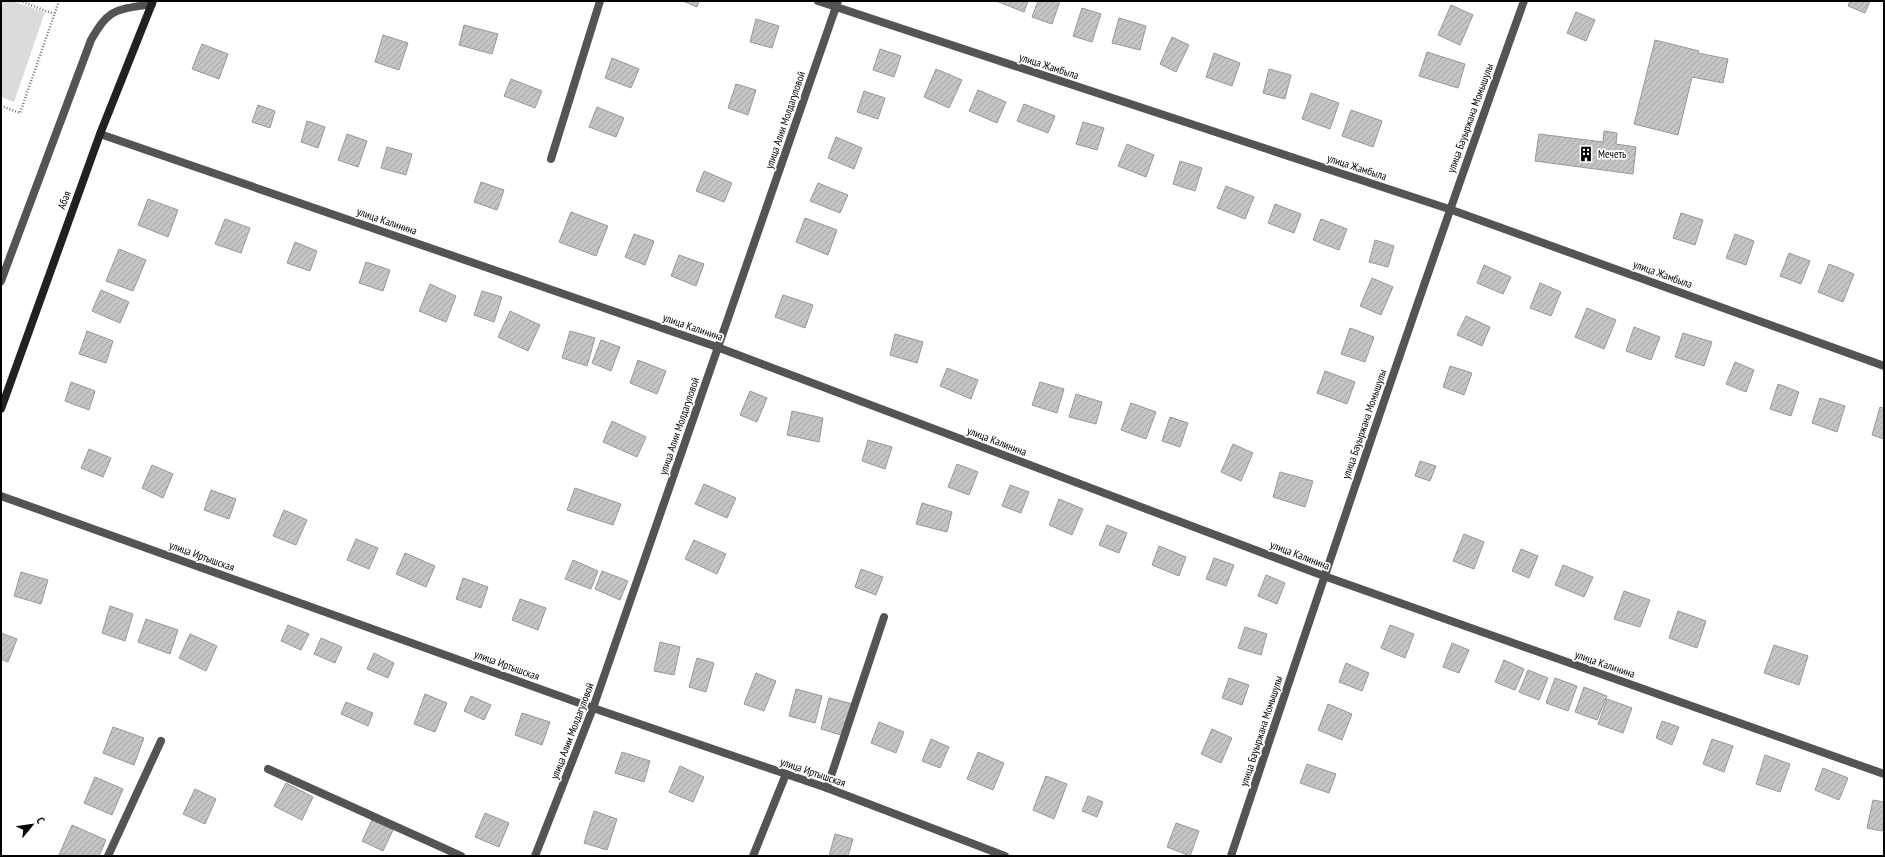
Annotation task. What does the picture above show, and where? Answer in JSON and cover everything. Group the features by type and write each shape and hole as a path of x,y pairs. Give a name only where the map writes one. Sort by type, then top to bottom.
{"street":[{"path":"551,159 600,1"},
{"name":"улица Жамбыла","path":"818,1 837,4 1449,209 1884,366"},
{"name":"улица Бауыржана Момышулы","path":"1231,856 1324,576 1449,209 1524,1"},
{"path":"1,281 99,25 109,14 122,9 152,3"},
{"name":"Абая","path":"1,409 100,134 152,3"},
{"name":"улица Алии Молдагуловой","path":"535,856 593,708 837,4"},
{"name":"улица Калинина","path":"100,134 717,347 1324,576 1884,774"},
{"name":"улица Иртышская","path":"1,496 593,708 827,788 1005,856"},
{"path":"827,788 884,617"},
{"path":"108,856 161,741"},
{"path":"268,769 461,856"},
{"path":"753,856 786,774"}],"path":[{"path":"20,1 54,14"},
{"path":"1,106 20,113 59,1"}],"shaded area":[{"path":"1,1 12,1 45,12 14,102 1,97"}],"building":[{"path":"683,1 699,1 697,7"},
{"path":"996,1 1028,1 1024,12"},
{"path":"1038,1 1060,1 1052,24 1032,17"},
{"path":"1850,1 1870,1 1865,13 1848,6"},
{"path":"1451,5 1473,15 1460,45 1438,35"},
{"path":"1082,8 1101,14 1092,42 1073,36"},
{"path":"1576,12 1595,20 1586,41 1567,33"},
{"path":"1119,18 1146,26 1140,50 1112,43"},
{"path":"756,19 779,26 772,48 750,42"},
{"path":"464,25 498,34 492,54 459,45"},
{"path":"383,35 408,43 399,70 375,62"},
{"path":"1172,37 1189,45 1176,72 1160,64"},
{"path":"1655,40 1699,51 1698,53 1728,59 1723,83 1692,77 1678,135 1634,124"},
{"path":"202,44 228,54 219,79 192,69"},
{"path":"880,49 901,56 894,77 873,70"},
{"path":"1427,52 1465,64 1458,88 1419,76"},
{"path":"1214,53 1240,63 1232,86 1206,77"},
{"path":"612,58 639,69 631,88 605,78"},
{"path":"936,69 962,80 949,108 924,97"},
{"path":"1269,69 1291,75 1285,99 1263,93"},
{"path":"511,79 542,91 535,108 504,96"},
{"path":"736,84 756,90 748,115 728,108"},
{"path":"978,90 1006,102 997,123 969,111"},
{"path":"864,91 885,98 878,119 857,112"},
{"path":"1311,93 1339,103 1330,129 1302,119"},
{"path":"1024,104 1055,116 1048,133 1017,121"},
{"path":"258,105 275,111 270,128 252,122"},
{"path":"597,107 624,118 616,137 589,127"},
{"path":"1351,110 1382,121 1373,147 1342,136"},
{"path":"307,121 325,127 318,148 301,142"},
{"path":"1083,122 1104,128 1097,150 1076,144"},
{"name":"Мечеть","path":"1604,131 1617,133 1616,144 1636,147 1633,174 1535,161 1539,134 1603,142"},
{"path":"347,134 367,141 358,167 338,160"},
{"path":"836,137 862,148 854,169 828,158"},
{"path":"1127,144 1154,155 1146,177 1118,166"},
{"path":"387,147 412,154 406,175 381,168"},
{"path":"1180,161 1202,168 1195,191 1173,184"},
{"path":"704,171 732,183 724,202 696,191"},
{"path":"481,182 504,190 497,210 474,202"},
{"path":"818,183 848,195 840,213 810,201"},
{"path":"1226,186 1254,197 1245,219 1217,208"},
{"path":"148,199 178,210 168,237 138,225"},
{"path":"1275,204 1301,214 1294,233 1268,223"},
{"path":"571,212 608,226 596,256 559,242"},
{"path":"1681,213 1703,220 1695,245 1673,238"},
{"path":"805,218 837,230 828,255 796,242"},
{"path":"225,219 250,228 241,253 215,244"},
{"path":"1321,219 1347,229 1339,250 1313,240"},
{"path":"634,234 654,241 645,265 625,257"},
{"path":"1735,234 1754,241 1746,265 1726,258"},
{"path":"1375,240 1394,246 1388,267 1369,262"},
{"path":"295,242 317,251 310,271 287,263"},
{"path":"119,249 146,260 133,291 106,281"},
{"path":"1789,253 1810,261 1801,284 1780,276"},
{"path":"679,255 704,264 696,286 671,276"},
{"path":"366,262 390,270 383,291 359,283"},
{"path":"1829,264 1854,274 1843,302 1818,292"},
{"path":"1484,265 1511,277 1503,294 1477,283"},
{"path":"1372,278 1393,287 1381,315 1360,306"},
{"path":"1540,283 1561,292 1551,316 1530,308"},
{"path":"430,284 456,296 446,322 419,311"},
{"path":"101,290 129,302 120,323 92,311"},
{"path":"482,291 502,297 494,322 474,315"},
{"path":"783,295 813,305 805,328 775,317"},
{"path":"1587,308 1616,320 1604,349 1575,337"},
{"path":"510,311 540,325 528,351 498,337"},
{"path":"1466,316 1490,327 1482,346 1457,335"},
{"path":"1634,327 1660,337 1651,360 1626,351"},
{"path":"1350,328 1374,337 1365,362 1341,354"},
{"path":"87,331 113,341 106,363 79,354"},
{"path":"570,331 595,338 587,366 562,358"},
{"path":"1683,333 1712,342 1704,366 1675,357"},
{"path":"895,334 923,342 917,363 890,355"},
{"path":"601,340 620,347 611,371 592,363"},
{"path":"638,360 666,371 657,394 630,383"},
{"path":"1735,362 1754,370 1746,392 1726,384"},
{"path":"1450,366 1472,373 1464,395 1443,387"},
{"path":"947,368 978,380 971,399 940,386"},
{"path":"1325,371 1355,382 1347,404 1317,393"},
{"path":"71,382 95,391 89,410 65,401"},
{"path":"1040,382 1064,389 1057,413 1032,405"},
{"path":"1778,384 1799,392 1791,416 1770,409"},
{"path":"750,391 767,398 757,422 740,415"},
{"path":"1076,394 1102,402 1096,424 1069,417"},
{"path":"1820,398 1845,406 1837,432 1812,423"},
{"path":"1131,403 1156,412 1146,439 1121,430"},
{"path":"1880,407 1884,408 1884,439 1872,435"},
{"path":"792,411 823,418 819,442 787,435"},
{"path":"1170,417 1188,423 1180,447 1162,441"},
{"path":"612,421 646,437 637,457 603,442"},
{"path":"868,440 892,447 885,469 862,461"},
{"path":"1233,444 1253,453 1241,481 1221,472"},
{"path":"89,449 111,458 103,477 81,468"},
{"path":"1420,461 1436,466 1430,481 1415,476"},
{"path":"957,464 978,472 969,495 948,487"},
{"path":"152,465 173,474 163,498 142,488"},
{"path":"1280,472 1313,481 1305,507 1273,497"},
{"path":"704,484 736,498 727,518 695,504"},
{"path":"1010,485 1029,492 1021,513 1002,506"},
{"path":"575,488 621,504 613,525 567,510"},
{"path":"211,490 236,499 229,519 204,510"},
{"path":"1059,499 1083,509 1072,535 1049,525"},
{"path":"922,503 952,512 947,532 916,524"},
{"path":"284,510 307,520 296,545 273,536"},
{"path":"1107,525 1127,533 1119,553 1099,545"},
{"path":"1464,534 1484,542 1474,569 1453,561"},
{"path":"356,539 378,548 369,569 347,560"},
{"path":"694,540 726,554 717,574 685,559"},
{"path":"1159,546 1186,557 1179,576 1152,565"},
{"path":"1521,549 1538,556 1529,578 1512,571"},
{"path":"405,553 435,566 426,587 396,574"},
{"path":"1214,558 1234,565 1226,586 1206,579"},
{"path":"573,560 598,571 591,589 565,579"},
{"path":"1563,565 1593,577 1584,597 1555,585"},
{"path":"861,569 883,577 876,595 855,587"},
{"path":"602,571 628,581 620,600 595,589"},
{"path":"21,572 48,580 41,604 14,596"},
{"path":"1266,575 1285,583 1277,604 1258,596"},
{"path":"463,578 488,587 481,608 456,599"},
{"path":"1624,591 1650,600 1640,627 1614,619"},
{"path":"520,599 546,608 538,630 512,620"},
{"path":"110,606 133,614 125,641 102,633"},
{"path":"1678,611 1706,621 1697,648 1669,638"},
{"path":"146,619 178,630 170,654 138,642"},
{"path":"288,625 309,634 301,650 281,641"},
{"path":"1390,625 1414,634 1405,658 1381,648"},
{"path":"1245,627 1267,634 1261,655 1238,648"},
{"path":"1,633 17,639 8,662 1,659"},
{"path":"190,634 217,646 206,671 179,658"},
{"path":"321,638 342,647 335,663 314,654"},
{"path":"660,642 680,647 674,675 654,671"},
{"path":"1452,643 1469,650 1459,673 1443,667"},
{"path":"1774,645 1808,656 1799,685 1764,673"},
{"path":"374,653 394,663 388,678 367,669"},
{"path":"697,658 714,663 706,692 689,687"},
{"path":"1504,660 1524,669 1515,690 1495,682"},
{"path":"1346,663 1369,673 1362,691 1339,682"},
{"path":"1528,670 1548,678 1539,700 1519,692"},
{"path":"756,673 776,681 764,711 744,704"},
{"path":"1229,678 1249,685 1242,705 1222,698"},
{"path":"1555,678 1577,686 1568,711 1546,703"},
{"path":"1584,687 1607,696 1597,720 1575,712"},
{"path":"796,689 822,696 815,723 789,716"},
{"path":"425,694 447,703 435,732 414,724"},
{"path":"471,696 491,705 484,720 464,711"},
{"path":"829,698 853,704 844,736 821,729"},
{"path":"1607,699 1632,708 1623,733 1598,724"},
{"path":"346,702 373,713 368,726 341,714"},
{"path":"1328,704 1352,714 1342,740 1318,730"},
{"path":"522,713 550,722 542,745 515,735"},
{"path":"1662,721 1679,727 1672,745 1656,738"},
{"path":"879,722 904,732 896,753 871,743"},
{"path":"113,727 144,738 134,765 103,753"},
{"path":"1212,729 1232,738 1221,763 1201,754"},
{"path":"931,739 949,747 940,768 922,761"},
{"path":"1712,739 1733,746 1724,772 1703,764"},
{"path":"622,752 650,761 644,782 615,773"},
{"path":"978,752 1004,763 993,790 967,779"},
{"path":"1765,755 1790,764 1780,792 1756,784"},
{"path":"1307,764 1336,774 1329,793 1300,783"},
{"path":"680,766 704,777 693,802 669,792"},
{"path":"1823,768 1848,778 1839,800 1815,790"},
{"path":"1046,776 1067,784 1054,819 1033,810"},
{"path":"95,777 123,789 112,815 84,803"},
{"path":"286,783 313,797 302,820 274,806"},
{"path":"195,789 216,799 205,824 183,814"},
{"path":"1088,796 1103,802 1097,817 1082,811"},
{"path":"1873,800 1884,802 1884,820 1882,831 1867,828"},
{"path":"594,811 617,819 607,850 584,843"},
{"path":"485,813 509,823 499,847 475,837"},
{"path":"372,820 393,830 383,851 362,841"},
{"path":"1176,823 1199,831 1190,856 1167,847"},
{"path":"72,825 106,840 99,856 59,855"},
{"path":"835,834 853,839 848,856 829,856"}],"place":[{"name":"Мечеть","path":"1586,154"}]}
